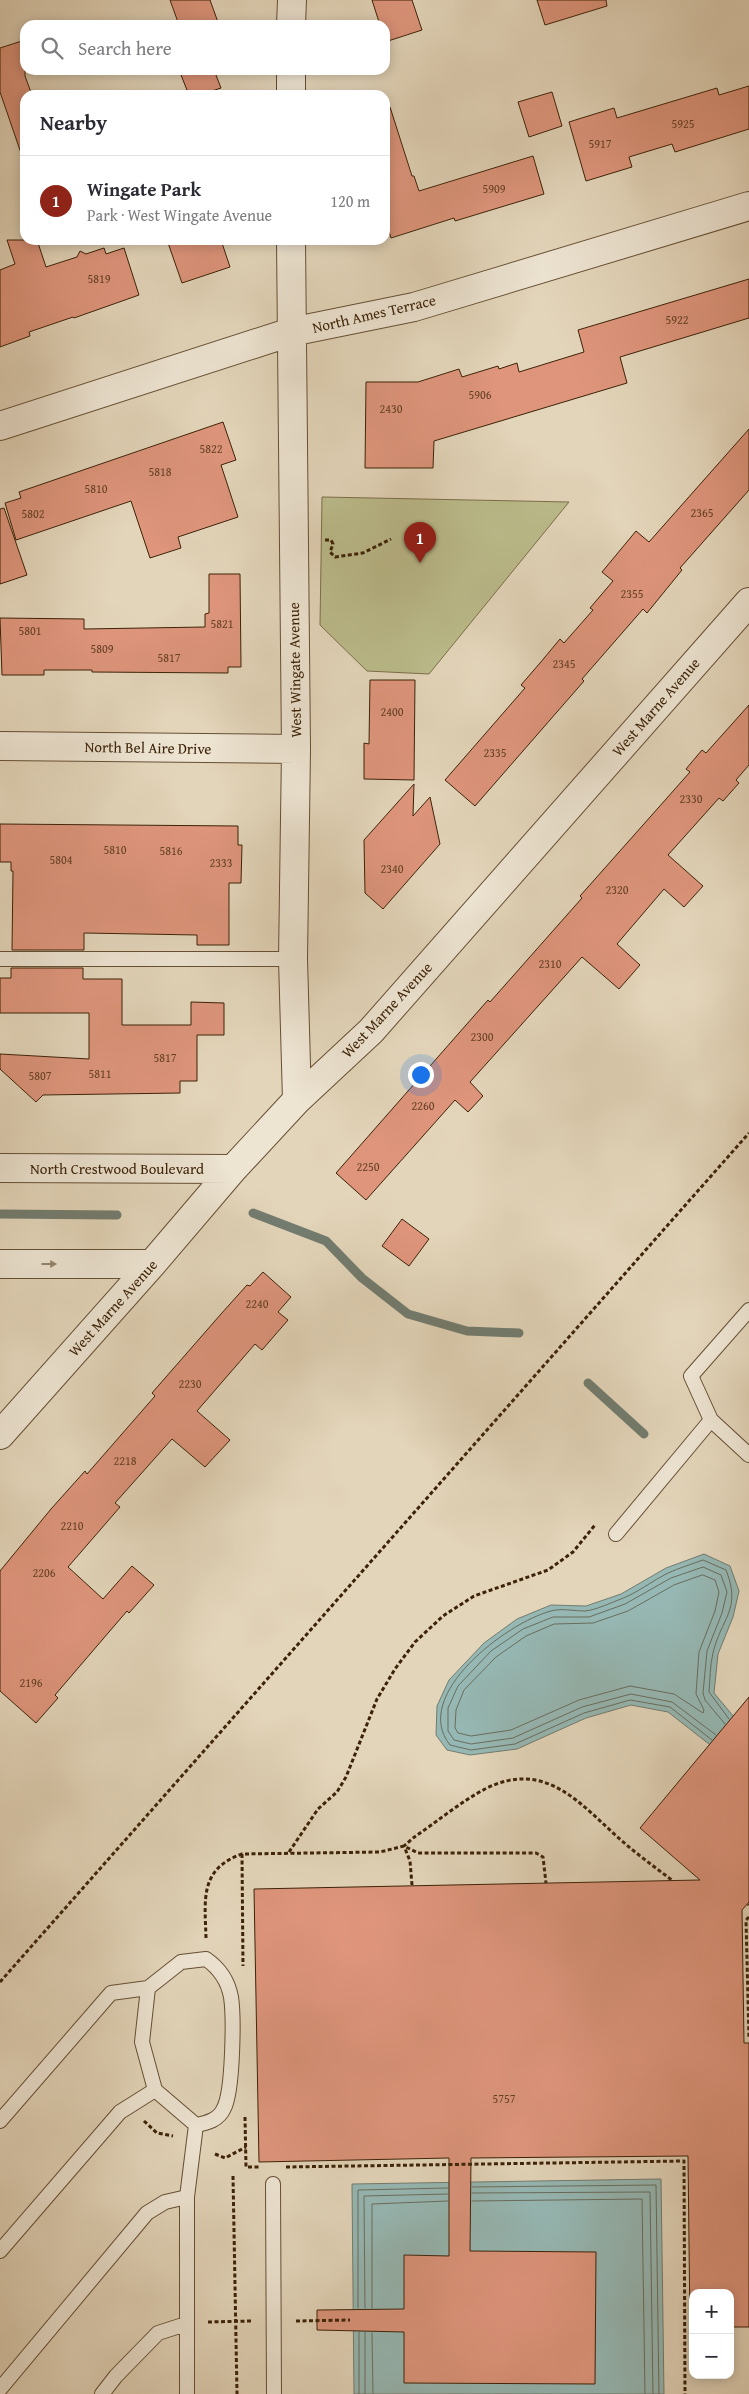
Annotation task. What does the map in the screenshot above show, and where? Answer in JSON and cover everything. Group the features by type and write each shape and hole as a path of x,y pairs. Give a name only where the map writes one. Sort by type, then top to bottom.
{"street":[{"path":"292,0 292,20"},
{"path":"292,75 292,90"},
{"name":"North Ames Terrace","path":"0,426 291,332 414,307 749,206"},
{"name":"West Wingate Avenue","path":"291,245 296,749 294,960 297,1100"},
{"name":"West Marne Avenue","path":"0,1434 152,1264 233,1169 297,1100 371,1031 749,602"},
{"name":"North Bel Aire Drive","path":"0,746 296,749"},
{"name":"North Crestwood Boulevard","path":"0,1168 233,1169"},
{"path":"0,1264 152,1264"}],"lane":[{"path":"0,958 294,960"},
{"path":"749,1310 691,1376 710,1420 749,1455"},
{"path":"616,1534 710,1420"},
{"path":"0,2121 111,1993 148,1988 181,1962 206,1959 220,1969 230,1996 231,2083 224,2109 211,2122 196,2125"},
{"path":"148,1988 142,2042 155,2090 196,2125"},
{"path":"0,2251 120,2112 155,2090"},
{"path":"186,2394 187,2197 196,2125"},
{"path":"273,2184 274,2394"},
{"path":"0,2389 147,2213 165,2202 187,2197"},
{"path":"102,2394 116,2376 158,2333 186,2324"}],"path":[{"path":"325,540 331,540 333,544 330,552 335,557 364,553 391,540"},
{"path":"0,1982 749,1133"},
{"path":"288,1852 318,1809 337,1792 346,1777 377,1699 395,1669 415,1642 443,1616 474,1596 548,1570 573,1552 595,1525 616,1534"},
{"path":"206,1959 205,1896 210,1880 218,1867 229,1859 242,1854 380,1852 404,1846 485,1789 520,1779 533,1779 549,1783 565,1791 624,1843 673,1880"},
{"path":"404,1846 418,1853 536,1853 543,1857 546,1883"},
{"path":"404,1846 410,1861 412,1886"},
{"path":"242,1854 243,1971"},
{"path":"749,1917 746,1920 749,2038"},
{"path":"245,2108 246,2167 266,2167"},
{"path":"225,2158 246,2147"},
{"path":"285,2166 684,2161 685,2394"},
{"path":"233,2176 236,2394"}],"green space":[{"path":"322,497 569,502 429,674 367,671 320,625"}],"water":[{"path":"704,1554 730,1566 739,1591 733,1617 718,1654 714,1693 749,1735 723,1755 668,1712 631,1705 586,1718 517,1749 470,1755 447,1750 436,1735 437,1706 449,1680 484,1643 517,1619 551,1605 586,1606 621,1594 666,1568"},
{"path":"661,2179 664,2394 354,2394 352,2184"}],"building":[{"path":"170,0 210,0 217,20 177,20"},
{"path":"372,0 412,0 422,30 390,40 390,20 378,20"},
{"path":"537,0 606,0 607,6 545,25"},
{"path":"20,42 20,75 25,75 30,90 20,90 20,150 0,92 0,48"},
{"path":"181,75 216,75 221,88 215,90 187,90"},
{"path":"749,86 749,129 675,152 672,144 629,157 632,167 586,181 569,122 614,108 617,118 717,88 719,95"},
{"path":"552,92 562,126 529,137 518,102"},
{"path":"390,107 412,176 414,176 419,191 533,156 544,194 455,221 454,218 391,238"},
{"path":"7,240 20,240 20,245 39,245 46,267 77,257 80,251 86,254 104,248 106,254 124,248 139,295 29,332 30,336 0,347 0,270 15,264"},
{"path":"169,245 223,245 230,267 182,283"},
{"path":"749,279 749,318 620,357 627,383 434,441 433,468 365,468 366,382 418,382 459,369 462,377 498,366 499,369 517,363 519,372 584,352 578,330"},
{"path":"223,422 236,460 221,465 238,517 178,537 181,548 150,558 131,501 16,540 5,503 21,498 19,492"},
{"path":"749,429 749,490 680,568 682,570 647,613 643,609 582,679 584,681 475,806 445,780 525,688 521,685 560,639 564,643 593,610 590,608 613,581 602,572 636,531 649,542"},
{"path":"4,508 27,575 0,584 0,509"},
{"path":"209,574 240,574 241,667 228,667 228,673 44,670 44,675 2,675 0,618 84,619 84,629 205,627 205,614 209,613"},
{"path":"370,680 415,680 414,780 364,779 364,743 369,744"},
{"path":"749,705 749,765 736,780 739,783 723,801 719,798 668,855 703,886 684,907 664,889 617,944 640,965 619,989 582,957 470,1082 483,1096 468,1112 455,1100 366,1200 336,1173 488,1000 490,1002 582,898 580,896 690,772 686,769 702,750 706,753"},
{"path":"414,784 413,816 430,797 440,844 383,909 365,893 364,840"},
{"path":"0,824 238,826 238,845 242,845 241,883 229,883 229,945 197,945 197,935 84,933 84,950 12,950 13,871 11,871 11,862 0,862"},
{"path":"11,968 83,968 83,979 122,979 122,1025 191,1025 191,1002 224,1003 224,1035 197,1035 197,1081 180,1081 180,1093 43,1095 36,1102 0,1069 0,1054 89,1059 89,1013 0,1013 0,978 11,978"},
{"path":"402,1219 429,1239 409,1266 382,1246"},
{"path":"263,1272 291,1297 278,1312 288,1320 262,1350 255,1344 197,1411 230,1440 205,1467 172,1439 115,1503 120,1507 68,1567 103,1599 132,1566 154,1585 129,1613 127,1611 55,1695 58,1698 36,1723 0,1691 0,1571 51,1509 85,1471 87,1474 155,1396 152,1393 221,1314 247,1285 250,1286"},
{"path":"749,1697 749,1902 742,1910 744,2043 749,2043 749,2327 734,2327 734,2289 690,2289 688,2156 471,2158 470,2251 596,2252 595,2384 404,2383 404,2332 317,2330 317,2310 404,2309 404,2255 449,2256 449,2158 259,2162 254,1889 700,1880 640,1828"}],"waterway":[{"path":"253,1213 326,1241 362,1278 408,1314 467,1331 519,1333"},
{"path":"0,1214 117,1215"},
{"path":"588,1383 644,1434"}],"place":[{"name":"Wingate Park","path":"420,563"}]}
